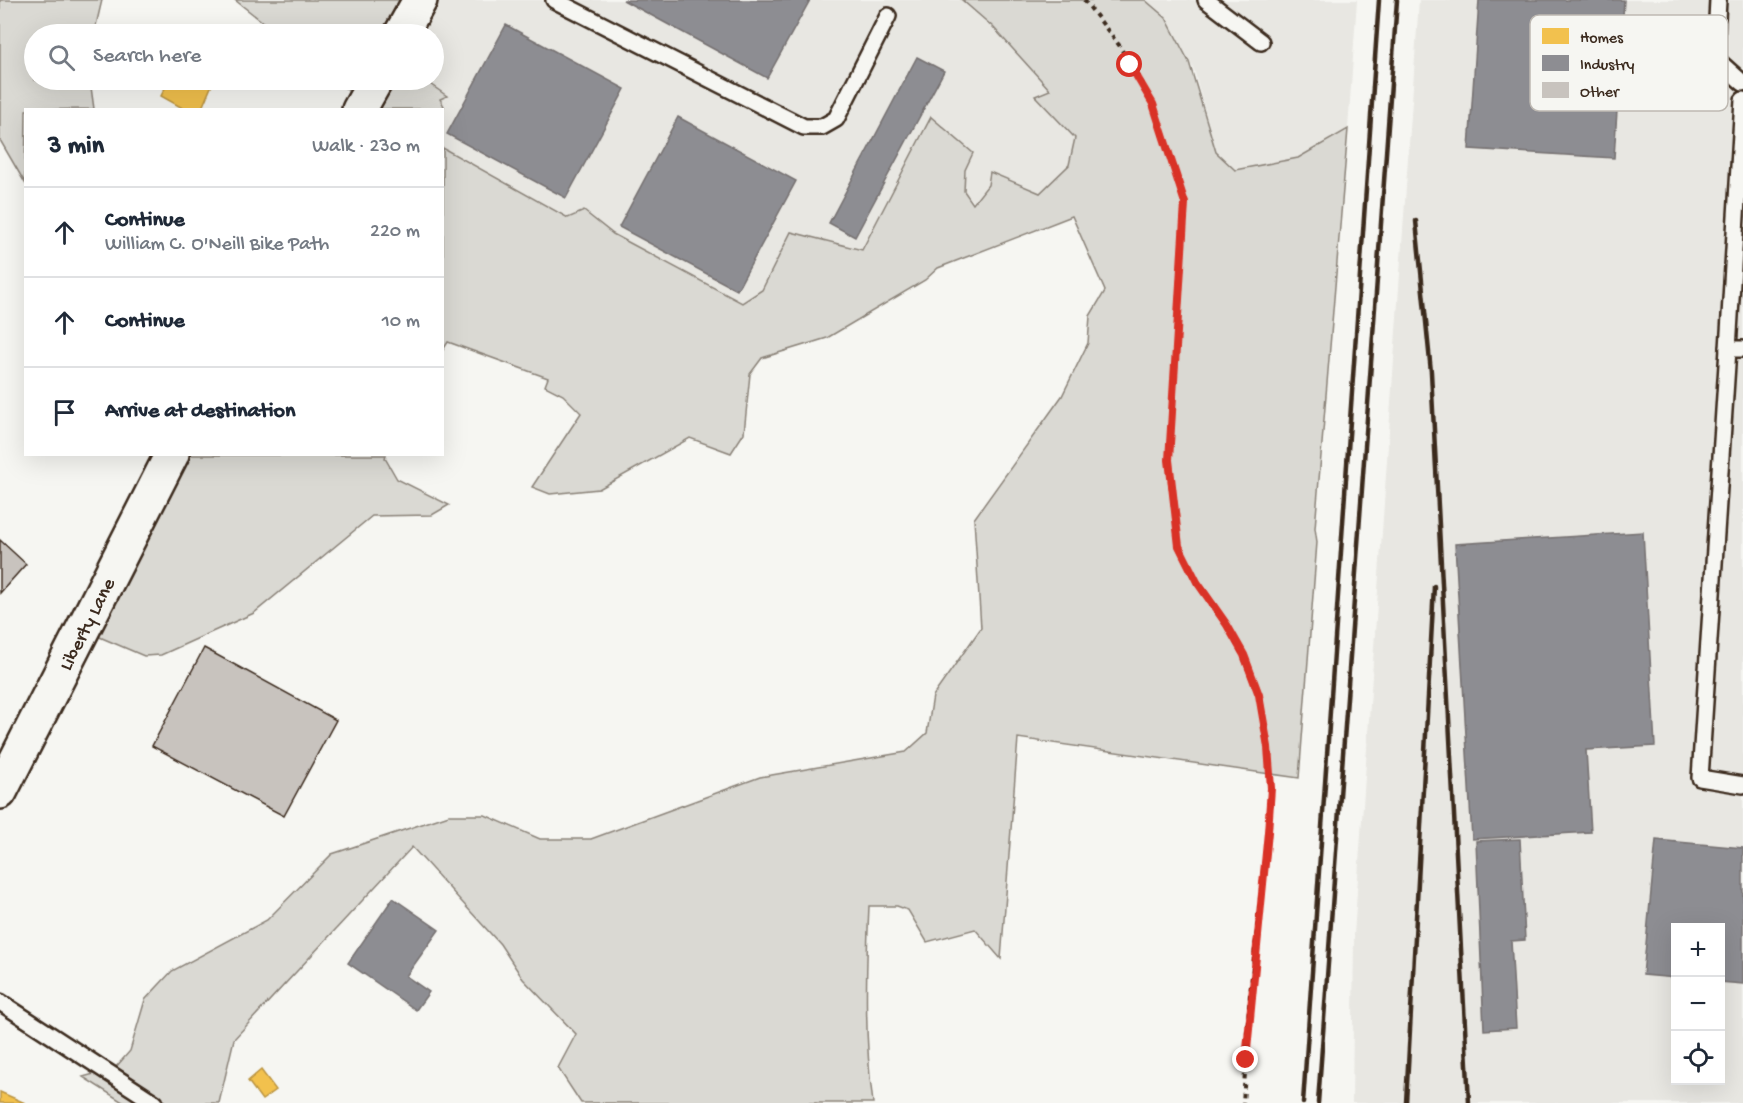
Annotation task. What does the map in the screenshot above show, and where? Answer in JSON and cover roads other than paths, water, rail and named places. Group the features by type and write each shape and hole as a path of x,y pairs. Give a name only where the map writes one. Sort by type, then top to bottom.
{"street":[{"path":"407,24 420,0"},
{"path":"360,108 370,90"},
{"name":"Liberty Lane","path":"0,792 171,456"}],"lane":[{"path":"554,0 804,127 822,127 836,119 888,16"},
{"path":"1206,0 1261,42"},
{"path":"1717,15 1718,0"},
{"path":"1728,70 1743,83"},
{"path":"1743,100 1736,349 1700,778 1743,784"},
{"path":"0,1002 155,1103"}],"railway":[{"path":"1303,1103 1379,0"},
{"path":"1318,1103 1397,0"},
{"path":"1416,221 1431,372 1469,1103"},
{"path":"1406,1103 1434,586"}]}
